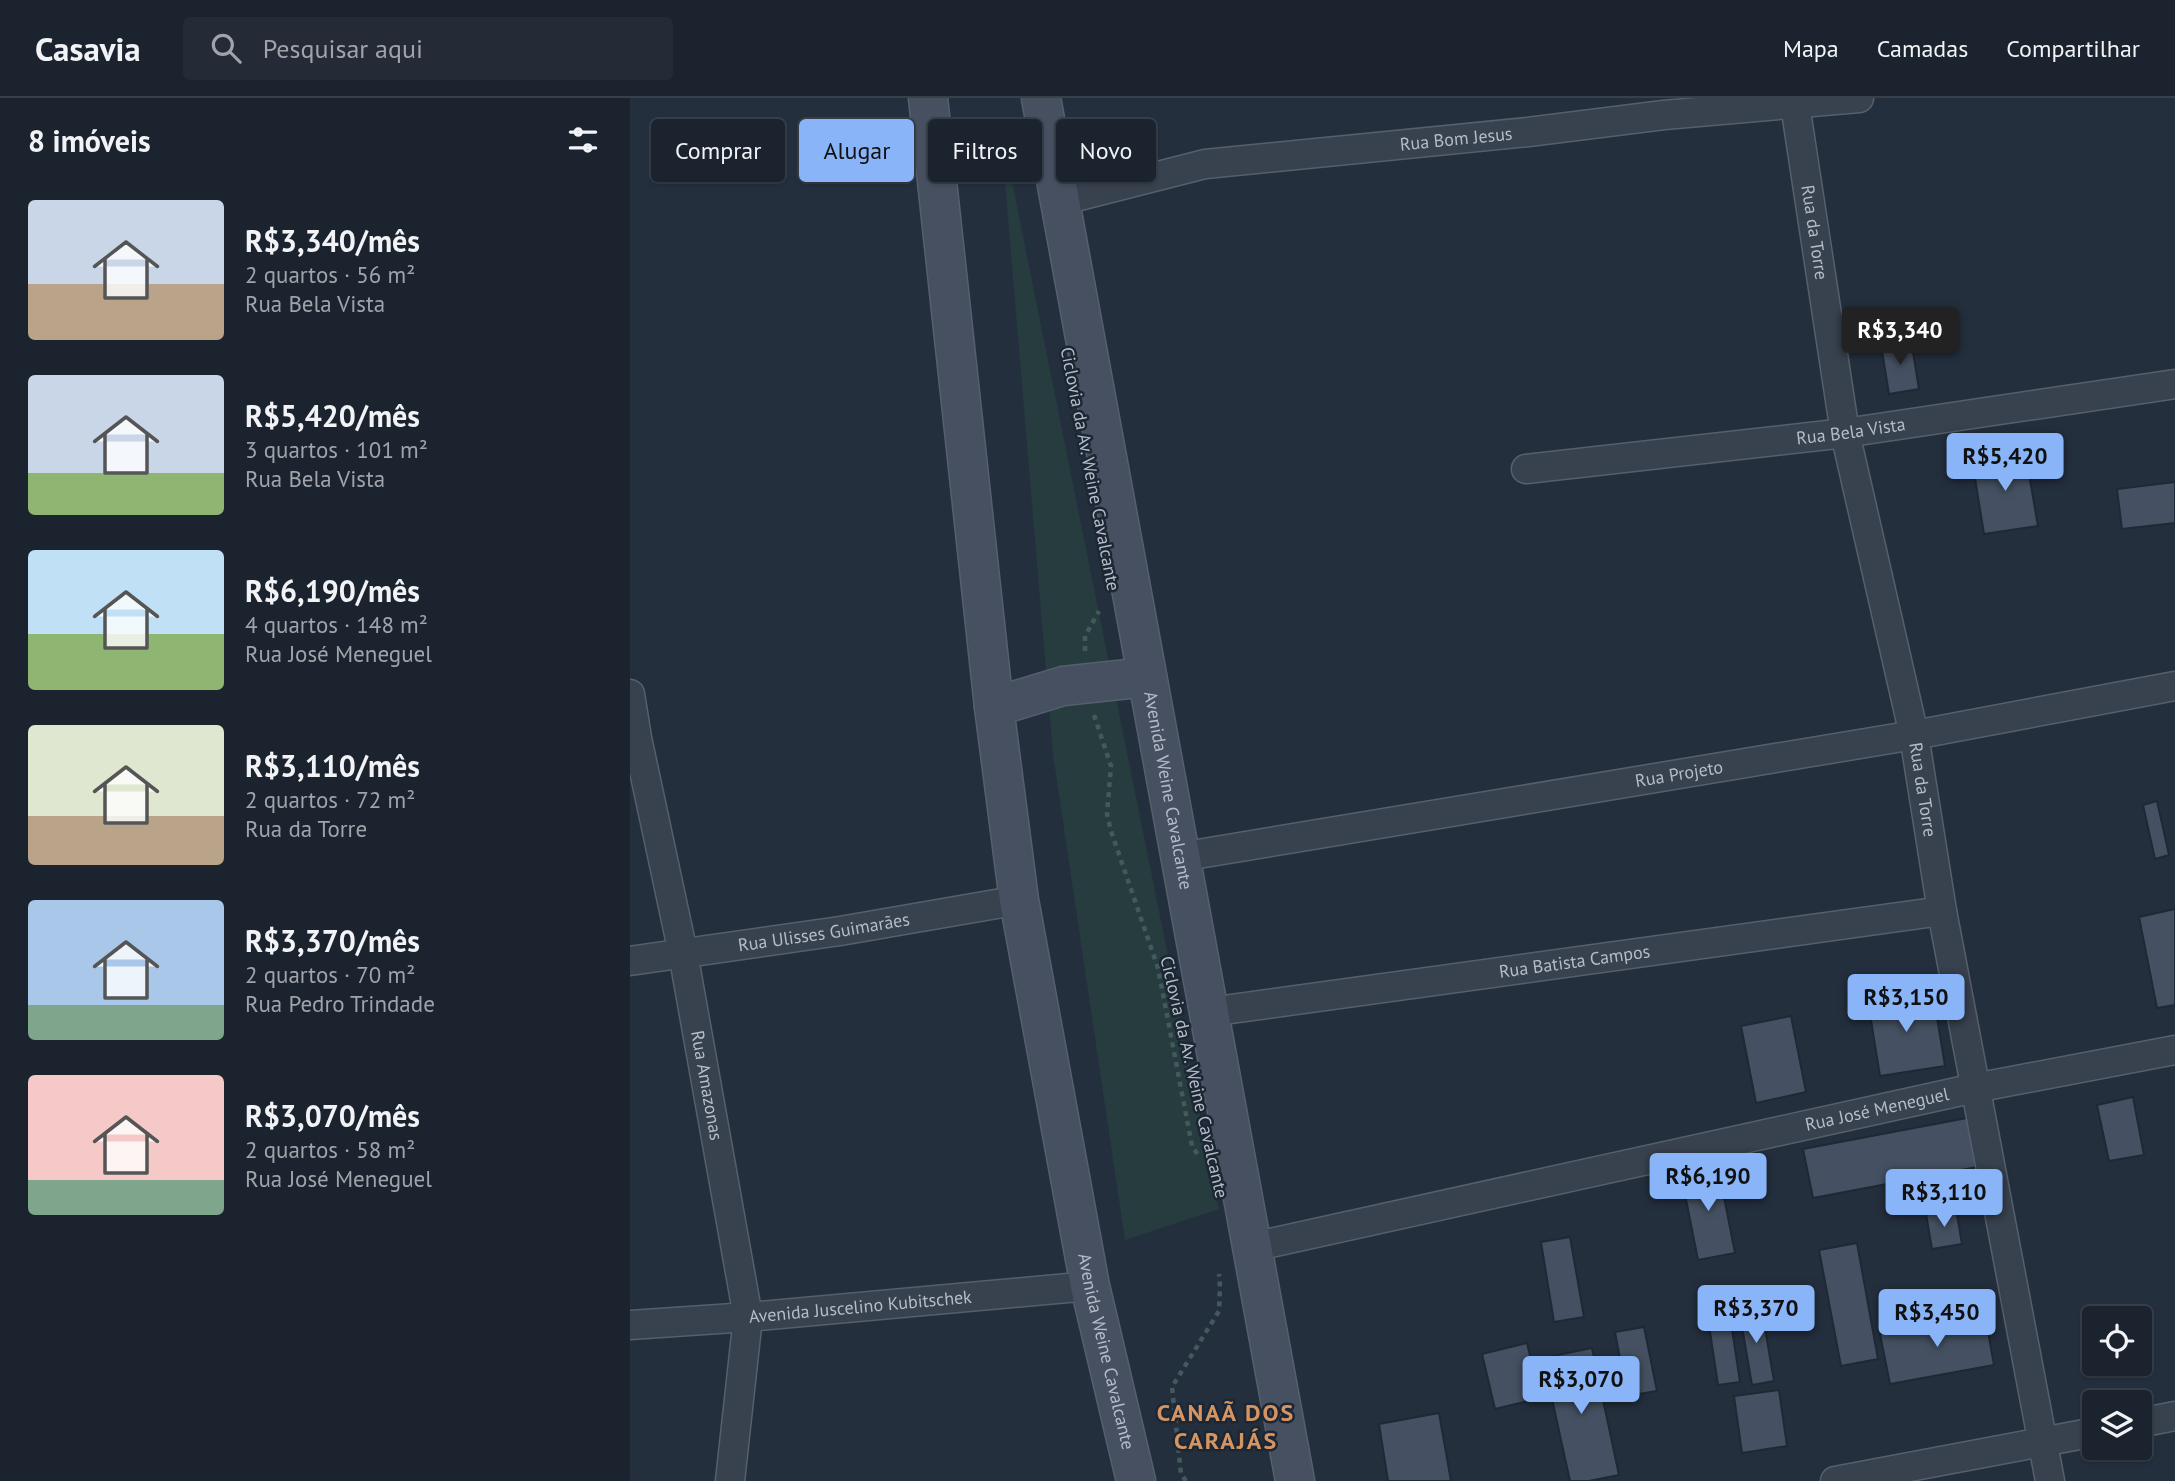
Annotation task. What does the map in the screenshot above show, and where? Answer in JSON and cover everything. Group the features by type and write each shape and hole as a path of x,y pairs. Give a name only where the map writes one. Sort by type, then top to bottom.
{"main road":[{"name":"Avenida Weine Cavalcante","path":"928,98 994,707 1019,900 1090,1286 1136,1481"},
{"name":"Avenida Weine Cavalcante","path":"1041,98 1295,1481"},
{"path":"994,707 1063,686 1147,677"}],"street":[{"name":"Rua Bom Jesus","path":"1059,201 1205,164 1794,101 1859,98"},
{"name":"Rua da Torre","path":"1794,101 1845,433 1914,736 1942,911 2050,1481"},
{"name":"Rua Bela Vista","path":"1526,469 1845,433 2175,384"},
{"name":"Rua Projeto","path":"1180,857 1914,736 2175,686"},
{"name":"Rua Amazonas","path":"630,694 683,953 748,1317 730,1481"},
{"name":"Rua Ulisses Guimarães","path":"630,961 840,931 1019,900"},
{"name":"Rua Batista Campos","path":"1209,1012 1942,911"},
{"name":"Rua José Meneguel","path":"1252,1247 1975,1088 2175,1050"},
{"name":"Avenida Juscelino Kubitschek","path":"630,1325 1090,1286"},
{"path":"2152,1421 2175,1416"},
{"path":"1835,1481 2082,1434"}],"path":[{"name":"Ciclovia da Av. Weine Cavalcante","path":"1102,605 1085,636 1085,684 1111,766 1107,814 1158,968 1192,1146 1203,1163"},
{"path":"1186,1481 1181,1474 1172,1387 1219,1311 1218,1273"}],"green space":[{"path":"1005,182 1012,182 1219,1209 1125,1240 1053,754"}],"building":[{"path":"1911,340 1919,389 1889,394 1881,345"},
{"path":"2025,451 2038,526 1984,534 1972,460"},
{"path":"2175,482 2175,523 2122,529 2117,489"},
{"path":"2157,801 2169,855 2155,859 2143,805"},
{"path":"2175,909 2175,1005 2157,1008 2139,917"},
{"path":"1933,993 1945,1066 1880,1076 1868,1002"},
{"path":"1791,1016 1806,1092 1756,1103 1741,1026"},
{"path":"2133,1097 2144,1155 2109,1161 2097,1105"},
{"path":"1967,1118 1977,1167 1813,1198 1803,1149"},
{"path":"1718,1166 1735,1253 1698,1260 1681,1174"},
{"path":"1956,1209 1962,1244 1932,1249 1926,1214"},
{"path":"1570,1237 1584,1317 1554,1322 1541,1242"},
{"path":"1857,1243 1878,1359 1841,1366 1819,1250"},
{"path":"1761,1305 1774,1381 1752,1385 1739,1309"},
{"path":"1729,1309 1740,1382 1718,1385 1707,1312"},
{"path":"1985,1315 1994,1365 1890,1384 1880,1334"},
{"path":"1644,1327 1657,1391 1627,1396 1615,1332"},
{"path":"1527,1343 1540,1398 1495,1409 1482,1354"},
{"path":"1592,1348 1619,1475 1589,1481 1570,1481 1543,1358"},
{"path":"1779,1390 1787,1446 1742,1453 1734,1396"},
{"path":"1439,1413 1451,1481 1388,1481 1379,1424"}],"district":[{"name":"CANAÃ DOS CARAJÁS","path":"1226,1427"}]}
